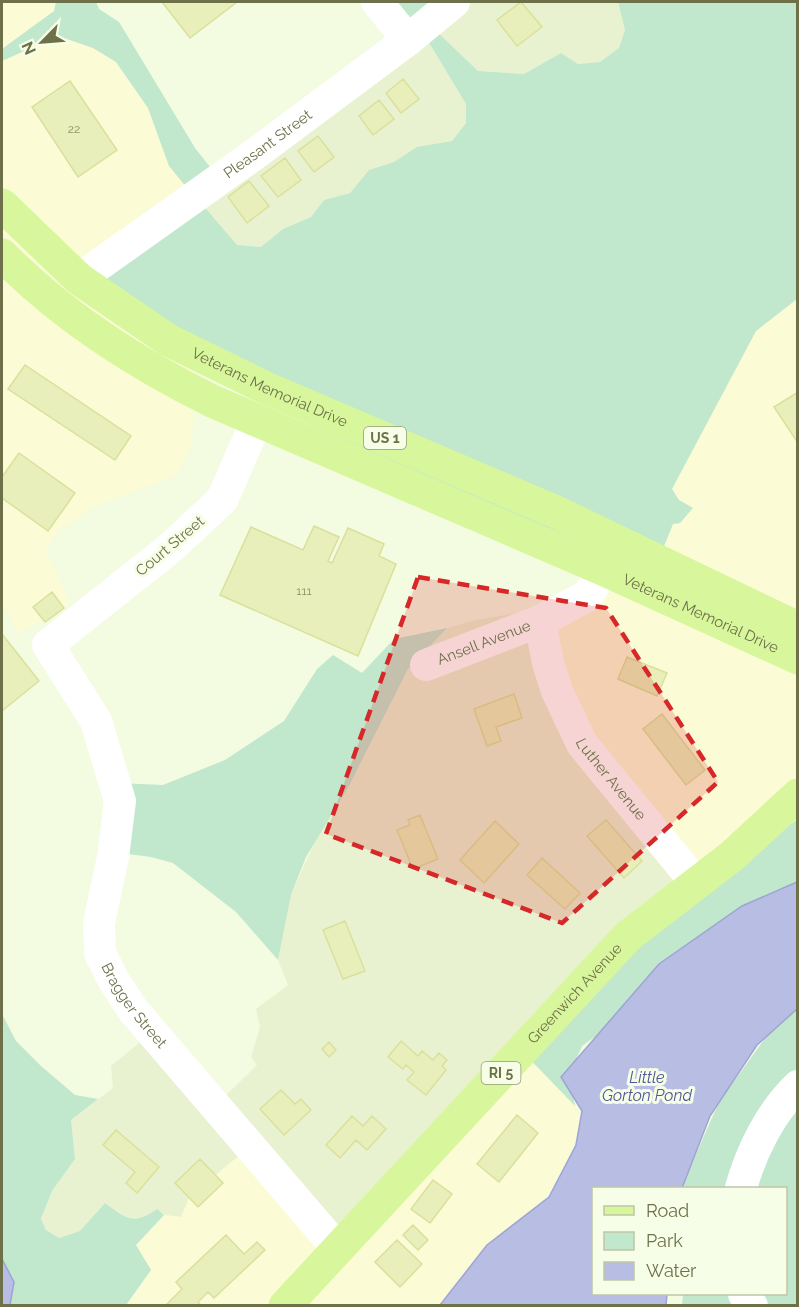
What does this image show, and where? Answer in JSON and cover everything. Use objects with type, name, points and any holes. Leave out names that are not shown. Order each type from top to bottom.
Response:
[{"type":"main road","name":"Veterans Memorial Drive","points":[[2,205],[78,279],[168,340],[258,384],[556,512],[798,628]]},
{"type":"main road","name":"Veterans Memorial Drive","points":[[2,255],[54,302],[153,371],[257,420],[605,570],[798,658]]},
{"type":"main road","name":"Greenwich Avenue","points":[[285,1305],[628,936],[732,856],[798,795]]},
{"type":"main road","name":"Greenwich Avenue","points":[[732,856],[798,828]]},
{"type":"street","points":[[377,2],[408,40]]},
{"type":"street","name":"Pleasant Street","points":[[78,279],[259,151],[328,97],[408,40],[454,2]]},
{"type":"street","name":"Court Street","points":[[48,645],[169,549],[222,500],[257,420]]},
{"type":"street","name":"Ansell Avenue","points":[[426,664],[540,621],[587,596],[605,570]]},
{"type":"street","name":"Luther Avenue","points":[[540,621],[548,663],[582,744],[696,883]]},
{"type":"street","name":"Bragger Street","points":[[48,645],[96,720],[120,801],[113,857],[99,923],[99,953],[133,1010],[337,1248]]},
{"type":"street","points":[[741,1187],[748,1162],[788,1096],[798,1086]]},
{"type":"highlighted area","points":[[418,577],[606,608],[718,782],[562,923],[326,834]]},
{"type":"shaded area","points":[[2,2],[56,2],[54,11],[2,49]]},
{"type":"shaded area","points":[[450,2],[618,2],[625,30],[620,48],[600,62],[578,64],[561,53],[524,74],[478,71],[430,25]]},
{"type":"shaded area","points":[[422,31],[466,104],[466,123],[452,141],[417,148],[394,162],[369,170],[350,193],[324,200],[311,217],[283,229],[261,247],[237,245],[196,197]]},
{"type":"shaded area","points":[[57,36],[93,48],[116,62],[148,108],[169,166],[192,194],[195,368],[192,445],[175,476],[95,506],[59,531],[45,548],[70,603],[19,633],[2,605],[2,61]]},
{"type":"shaded area","points":[[797,288],[797,820],[721,867],[691,881],[578,743],[547,632],[667,481],[735,340]]},
{"type":"shaded area","points":[[532,610],[691,881],[343,1240],[190,1196],[181,1217],[164,1215],[157,1209],[141,1220],[129,1219],[105,1203],[80,1231],[59,1238],[46,1230],[41,1220],[52,1191],[75,1159],[71,1120],[113,1088],[111,1066],[149,1035],[217,1104],[257,1065],[251,1057],[260,1027],[256,1009],[288,985],[278,960],[291,895],[321,828],[349,786],[408,669],[431,650],[425,651],[447,628],[476,620]]},
{"type":"shaded area","points":[[522,1051],[575,1106],[581,1121],[571,1154],[547,1195],[452,1291],[446,1305],[126,1306],[142,1285],[136,1245],[164,1215],[181,1217],[190,1196],[247,1149],[332,1245]]},
{"type":"green space","points":[[56,2],[96,2],[99,9],[119,22],[195,148],[218,177],[196,197],[237,245],[261,247],[283,229],[311,217],[324,200],[350,193],[369,170],[394,162],[417,147],[452,141],[466,123],[466,104],[422,31],[376,2],[450,2],[430,25],[478,71],[524,74],[561,53],[578,64],[600,62],[619,48],[625,30],[618,2],[797,2],[797,299],[756,331],[672,489],[679,500],[693,508],[680,523],[673,524],[654,571],[640,571],[321,430],[248,393],[75,291],[192,194],[169,166],[148,108],[116,62],[93,48],[58,36],[2,61],[2,49],[54,11]]},
{"type":"green space","points":[[447,628],[426,650],[433,648],[408,669],[349,786],[306,857],[291,895],[278,960],[236,912],[173,863],[151,857],[113,852],[115,783],[163,785],[225,760],[284,721],[317,669],[333,655],[362,673],[394,639]]},
{"type":"green space","points":[[797,820],[797,891],[582,1046],[569,1076],[575,1106],[522,1051],[721,867]]},
{"type":"green space","points":[[797,1009],[797,1305],[682,1305],[683,1295],[787,1295],[787,1187],[681,1187],[719,1102],[779,1019]]},
{"type":"green space","points":[[2,1014],[16,1041],[41,1066],[75,1095],[98,1099],[71,1120],[75,1159],[52,1191],[41,1219],[46,1230],[59,1238],[80,1231],[105,1203],[130,1218],[142,1217],[157,1209],[164,1215],[136,1245],[151,1270],[126,1305],[10,1305],[14,1282],[2,1259]]},
{"type":"water","name":"Little Gorton Pond","points":[[797,882],[797,1009],[757,1045],[710,1116],[682,1187],[592,1187],[592,1295],[667,1295],[666,1305],[440,1305],[487,1245],[549,1197],[576,1145],[582,1111],[561,1077],[659,964],[742,906]]},
{"type":"water","points":[[2,1259],[14,1282],[10,1305],[2,1305]]},
{"type":"building","points":[[162,2],[237,2],[190,38]]},
{"type":"building","points":[[521,2],[542,27],[517,46],[497,20]]},
{"type":"building","points":[[403,79],[419,99],[401,113],[386,93]]},
{"type":"building","points":[[70,81],[117,150],[78,177],[32,107]]},
{"type":"building","points":[[379,100],[394,119],[373,135],[359,116]]},
{"type":"building","points":[[318,136],[334,157],[314,172],[298,151]]},
{"type":"building","points":[[285,158],[301,180],[278,197],[261,176]]},
{"type":"building","points":[[249,181],[269,206],[247,223],[228,197]]},
{"type":"building","points":[[25,365],[131,436],[115,460],[8,389]]},
{"type":"building","points":[[798,392],[798,443],[774,407]]},
{"type":"building","points":[[19,453],[75,493],[48,531],[2,498],[2,477]]},
{"type":"building","points":[[314,526],[339,537],[328,561],[332,563],[348,528],[384,544],[379,556],[396,564],[358,656],[220,595],[251,527],[303,550]]},
{"type":"building","points":[[52,592],[64,608],[45,622],[33,607]]},
{"type":"building","points":[[2,634],[39,681],[2,711]]},
{"type":"building","points":[[627,657],[667,673],[657,696],[618,679]]},
{"type":"building","points":[[514,694],[522,718],[496,727],[501,741],[487,746],[474,709]]},
{"type":"building","points":[[662,714],[705,770],[686,785],[643,729]]},
{"type":"building","points":[[420,815],[438,859],[413,869],[397,830],[410,825],[408,820]]},
{"type":"building","points":[[606,820],[642,861],[624,878],[587,836]]},
{"type":"building","points":[[495,821],[519,844],[484,883],[460,860]]},
{"type":"building","points":[[542,858],[580,893],[565,909],[527,875]]},
{"type":"building","points":[[345,921],[365,971],[343,979],[323,930]]},
{"type":"building","points":[[401,1041],[418,1056],[422,1051],[433,1060],[439,1053],[447,1060],[442,1066],[446,1070],[426,1095],[407,1080],[414,1072],[406,1065],[403,1069],[388,1057]]},
{"type":"building","points":[[329,1042],[336,1050],[329,1057],[322,1049]]},
{"type":"building","points":[[281,1090],[295,1104],[301,1099],[311,1110],[284,1135],[260,1109]]},
{"type":"building","points":[[517,1115],[538,1133],[499,1182],[477,1164]]},
{"type":"building","points":[[352,1116],[363,1126],[372,1116],[386,1129],[367,1150],[356,1140],[340,1158],[326,1145]]},
{"type":"building","points":[[116,1130],[159,1167],[137,1193],[126,1183],[135,1172],[103,1145]]},
{"type":"building","points":[[200,1159],[223,1183],[198,1207],[175,1183]]},
{"type":"building","points":[[433,1180],[452,1194],[430,1223],[411,1209]]},
{"type":"building","points":[[413,1225],[428,1240],[418,1250],[403,1235]]},
{"type":"building","points":[[226,1235],[244,1254],[257,1242],[265,1250],[214,1298],[208,1292],[198,1302],[201,1306],[165,1306],[182,1289],[176,1282]]},
{"type":"building","points":[[397,1240],[422,1264],[400,1287],[375,1262]]}]
